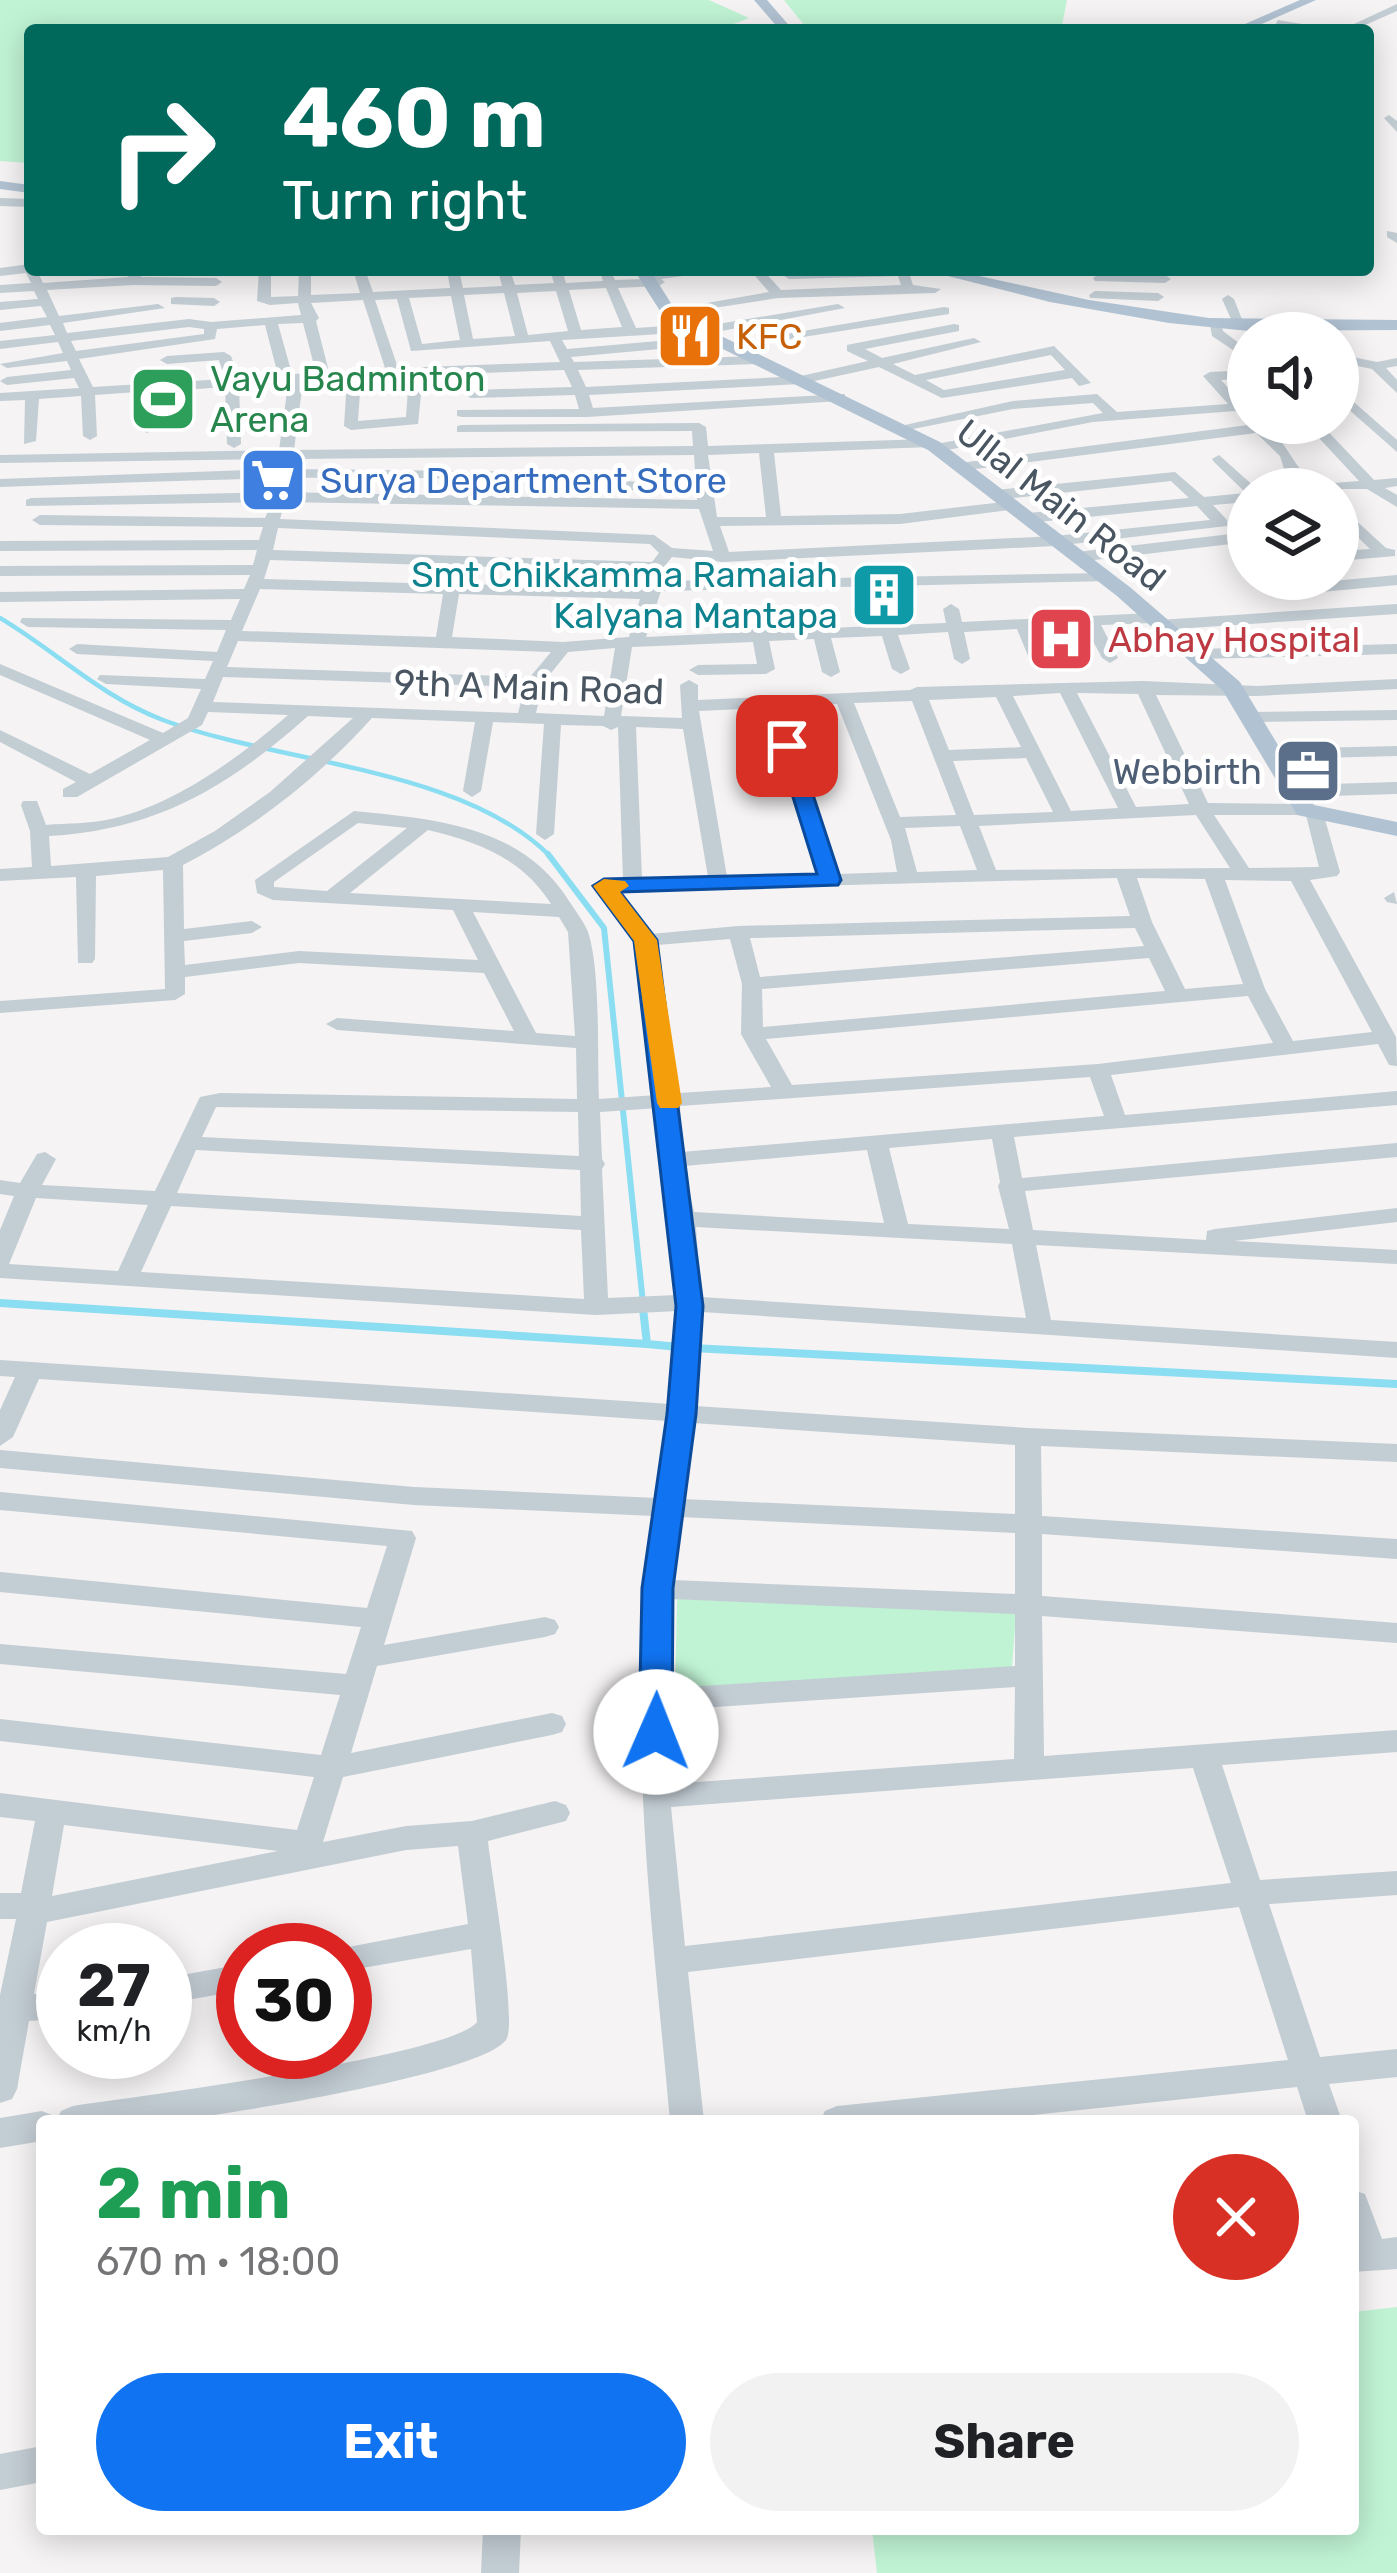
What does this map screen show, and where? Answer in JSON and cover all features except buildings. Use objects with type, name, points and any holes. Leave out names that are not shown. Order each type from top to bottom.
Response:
[{"type":"main road","points":[[760,0],[782,24]]},
{"type":"main road","points":[[1252,24],[1310,0]]},
{"type":"main road","points":[[1279,23],[1334,0]]},
{"type":"main road","name":"Ullal Main Road","points":[[650,276],[672,311],[706,334],[903,427],[1105,578],[1232,687],[1255,717],[1305,806]]},
{"type":"main road","points":[[986,276],[1227,317]]},
{"type":"main road","points":[[934,279],[1073,304],[1214,322],[1397,322]]},
{"type":"main road","points":[[1359,321],[1397,322]]},
{"type":"main road","points":[[1305,806],[1397,829]]},
{"type":"street","points":[[1359,24],[1397,7]]},
{"type":"street","points":[[1279,23],[1285,24]]},
{"type":"street","points":[[0,224],[24,199]]},
{"type":"street","points":[[34,276],[79,373],[90,436]]},
{"type":"street","points":[[0,290],[136,276],[217,276],[210,336],[79,373],[8,381]]},
{"type":"street","points":[[265,276],[262,298],[304,301],[368,298],[454,281],[506,289],[611,286],[650,276]]},
{"type":"street","points":[[305,276],[304,301],[324,378]]},
{"type":"street","points":[[361,276],[393,372]]},
{"type":"street","points":[[505,276],[523,339]]},
{"type":"street","points":[[558,276],[575,333]]},
{"type":"street","points":[[405,288],[416,348],[630,330],[607,276]]},
{"type":"street","points":[[702,276],[721,304]]},
{"type":"street","points":[[761,276],[778,295]]},
{"type":"street","points":[[903,276],[908,289]]},
{"type":"street","points":[[1099,276],[1094,298],[1158,297]]},
{"type":"street","points":[[1125,276],[1165,279]]},
{"type":"street","points":[[672,311],[778,295],[908,289],[934,279]]},
{"type":"street","points":[[454,281],[467,344]]},
{"type":"street","points":[[0,307],[80,298]]},
{"type":"street","points":[[1228,299],[1234,312]]},
{"type":"street","points":[[176,301],[213,314],[270,322],[312,318]]},
{"type":"street","points":[[0,328],[158,308]]},
{"type":"street","points":[[7,364],[79,373],[291,381],[563,359],[838,308]]},
{"type":"street","points":[[631,332],[706,334],[944,311]]},
{"type":"street","points":[[0,346],[182,323],[213,314]]},
{"type":"street","points":[[880,319],[901,335]]},
{"type":"street","points":[[70,793],[193,719],[218,670],[259,570],[284,473],[291,381],[270,322]]},
{"type":"street","points":[[1214,322],[1216,333],[1227,341]]},
{"type":"street","points":[[954,328],[852,348],[942,394],[1076,373]]},
{"type":"street","points":[[554,336],[587,413]]},
{"type":"street","points":[[471,394],[801,380],[974,342]]},
{"type":"street","points":[[446,346],[453,370]]},
{"type":"street","points":[[913,379],[1054,350],[1113,416]]},
{"type":"street","points":[[563,359],[668,367],[758,360]]},
{"type":"street","points":[[1359,362],[1378,365],[1397,389]]},
{"type":"street","points":[[1359,367],[1397,362]]},
{"type":"street","points":[[354,375],[351,426],[413,421],[416,372]]},
{"type":"street","points":[[0,397],[32,396],[79,373],[144,388],[231,377]]},
{"type":"street","points":[[1227,375],[1210,376],[1227,394]]},
{"type":"street","points":[[231,377],[234,444]]},
{"type":"street","points":[[176,387],[176,424]]},
{"type":"street","points":[[144,388],[147,429]]},
{"type":"street","points":[[29,441],[32,396]]},
{"type":"street","points":[[723,557],[708,513],[699,427],[462,421],[840,397]]},
{"type":"street","points":[[903,427],[1013,405],[1097,398]]},
{"type":"street","points":[[0,459],[284,451],[700,453],[933,446],[1113,416],[1227,418]]},
{"type":"street","points":[[1359,417],[1397,448]]},
{"type":"street","points":[[960,466],[1227,423]]},
{"type":"street","points":[[1276,444],[1287,455],[1291,468]]},
{"type":"street","points":[[1332,444],[1371,485],[1397,502]]},
{"type":"street","points":[[766,451],[774,520]]},
{"type":"street","points":[[1219,459],[1227,468]]},
{"type":"street","points":[[0,483],[284,473],[547,476],[641,486]]},
{"type":"street","points":[[31,503],[278,497],[708,513],[774,520],[900,519],[1012,506],[1175,476],[1227,525]]},
{"type":"street","points":[[1359,486],[1397,482]]},
{"type":"street","points":[[1012,506],[1227,496]]},
{"type":"street","points":[[40,520],[271,523],[654,539],[668,552],[723,557],[1227,532]]},
{"type":"street","points":[[1359,527],[1389,553]]},
{"type":"street","points":[[443,642],[448,591],[473,532]]},
{"type":"street","points":[[1077,557],[1201,542],[1227,534]]},
{"type":"street","points":[[1201,542],[1222,562]]},
{"type":"street","points":[[0,546],[448,591],[1105,578]]},
{"type":"street","points":[[1144,548],[1167,571]]},
{"type":"street","points":[[633,885],[619,725],[630,644],[653,590],[656,567],[668,552]]},
{"type":"street","points":[[1359,555],[1389,553]]},
{"type":"street","points":[[0,597],[259,570],[464,558],[656,567]]},
{"type":"street","points":[[0,571],[259,570]]},
{"type":"street","points":[[1359,581],[1397,580]]},
{"type":"street","points":[[1321,600],[1336,616]]},
{"type":"street","points":[[719,885],[691,715],[694,678],[766,669],[754,609]]},
{"type":"street","points":[[28,622],[563,647],[760,636],[819,625],[885,621],[1156,622],[1336,616],[1397,609]]},
{"type":"street","points":[[953,618],[962,659]]},
{"type":"street","points":[[885,621],[901,669]]},
{"type":"street","points":[[1091,621],[1109,658]]},
{"type":"street","points":[[1023,624],[1040,662]]},
{"type":"street","points":[[819,625],[832,672]]},
{"type":"street","points":[[526,718],[535,682],[563,647]]},
{"type":"street","points":[[77,649],[218,670],[535,682]]},
{"type":"street","points":[[1197,654],[1397,649]]},
{"type":"street","points":[[0,668],[162,740]]},
{"type":"street","points":[[106,679],[218,670]]},
{"type":"street","name":"9th A Main Road","points":[[193,719],[302,712],[619,725],[772,701],[916,692],[1397,684]]},
{"type":"street","points":[[1143,686],[1201,808],[1244,874]]},
{"type":"street","points":[[1066,688],[1130,813]]},
{"type":"street","points":[[1001,690],[1065,817]]},
{"type":"street","points":[[916,692],[988,876]]},
{"type":"street","points":[[843,698],[893,823],[908,877]]},
{"type":"street","points":[[772,701],[830,880]]},
{"type":"street","points":[[39,831],[119,824],[246,756],[302,712]]},
{"type":"street","points":[[0,875],[173,863],[321,761],[365,715]]},
{"type":"street","points":[[1255,717],[1397,715]]},
{"type":"street","points":[[472,791],[485,717]]},
{"type":"street","points":[[545,834],[553,719]]},
{"type":"street","points":[[0,735],[89,781]]},
{"type":"street","points":[[1275,754],[1397,751]]},
{"type":"street","points":[[941,756],[1033,752]]},
{"type":"street","points":[[893,823],[1305,806],[1397,788]]},
{"type":"street","points":[[30,805],[39,831],[42,870]]},
{"type":"street","points":[[686,2115],[655,1797],[657,1588],[682,1414],[681,1376],[690,1306],[646,940],[604,886],[1125,872],[1330,872],[1305,806]]},
{"type":"street","points":[[564,911],[274,894],[263,889],[265,880],[354,817],[424,824],[487,839],[519,858],[564,911],[578,932],[598,1105],[593,1164],[596,1307]]},
{"type":"street","points":[[332,898],[424,824]]},
{"type":"street","points":[[0,1007],[175,994],[173,863]]},
{"type":"street","points":[[86,868],[86,959]]},
{"type":"street","points":[[1125,872],[1142,922],[1177,994]]},
{"type":"street","points":[[1213,874],[1255,989],[1285,1046]]},
{"type":"street","points":[[1298,875],[1397,1060]]},
{"type":"street","points":[[460,905],[528,1038]]},
{"type":"street","points":[[646,940],[738,932],[1142,922]]},
{"type":"street","points":[[177,936],[253,927]]},
{"type":"street","points":[[738,932],[752,985],[752,1034],[783,1089]]},
{"type":"street","points":[[752,985],[1158,951]]},
{"type":"street","points":[[178,972],[299,957],[491,967]]},
{"type":"street","points":[[752,1034],[1255,989]]},
{"type":"street","points":[[337,1024],[588,1043]]},
{"type":"street","points":[[128,1274],[208,1102],[664,1102],[783,1089],[1098,1070],[1385,1037]]},
{"type":"street","points":[[1098,1070],[1117,1122]]},
{"type":"street","points":[[670,1160],[1397,1098]]},
{"type":"street","points":[[1002,1133],[1040,1327]]},
{"type":"street","points":[[188,1143],[593,1164]]},
{"type":"street","points":[[877,1143],[898,1232]]},
{"type":"street","points":[[1009,1186],[1397,1150]]},
{"type":"street","points":[[0,1260],[45,1159]]},
{"type":"street","points":[[0,1187],[162,1201],[595,1224]]},
{"type":"street","points":[[1147,1244],[1397,1215]]},
{"type":"street","points":[[683,1219],[1397,1257]]},
{"type":"street","points":[[0,1271],[128,1274],[596,1307],[663,1302],[1397,1350]]},
{"type":"street","points":[[0,1368],[1028,1438],[1397,1453]]},
{"type":"street","points":[[0,1437],[31,1370]]},
{"type":"street","points":[[1028,1438],[1029,1769]]},
{"type":"street","points":[[0,1459],[413,1496],[1028,1524],[1397,1550]]},
{"type":"street","points":[[0,1501],[404,1538],[308,1843],[0,1805]]},
{"type":"street","points":[[0,1582],[378,1619]]},
{"type":"street","points":[[657,1588],[1029,1605],[1397,1633]]},
{"type":"street","points":[[0,1654],[362,1672],[545,1627]]},
{"type":"street","points":[[656,1700],[1029,1676]]},
{"type":"street","points":[[0,1730],[331,1768],[552,1724]]},
{"type":"street","points":[[655,1797],[1397,1742]]},
{"type":"street","points":[[1203,1753],[1323,2115]]},
{"type":"street","points":[[0,2089],[8,2008],[34,1909],[52,1811]]},
{"type":"street","points":[[0,1906],[34,1909],[406,1838],[472,1833],[555,1814]]},
{"type":"street","points":[[109,2115],[406,2066],[481,2045],[493,2034],[496,2012],[481,1934],[472,1833]]},
{"type":"street","points":[[670,1961],[1250,1893],[1397,1883]]},
{"type":"street","points":[[372,1953],[481,1934]]},
{"type":"street","points":[[892,2115],[1397,2063]]},
{"type":"street","points":[[0,2133],[36,2127]]},
{"type":"street","points":[[1359,2220],[1373,2255]]},
{"type":"street","points":[[0,2472],[36,2465]]},
{"type":"street","points":[[500,2573],[502,2535]]},
{"type":"green space","points":[[0,0],[709,0],[749,18],[734,24],[24,24],[24,163],[0,161]]},
{"type":"green space","points":[[784,0],[1067,0],[1062,24],[803,24]]},
{"type":"green space","points":[[677,1599],[1016,1613],[1012,1668],[675,1691]]},
{"type":"green space","points":[[1397,2307],[1397,2573],[877,2573],[873,2535],[1359,2535],[1359,2311]]},
{"type":"waterway","points":[[0,618],[99,686],[163,720],[420,786],[514,827],[549,855]]},
{"type":"waterway","points":[[549,855],[604,928],[643,1303]]},
{"type":"waterway","points":[[642,1300],[647,1344]]},
{"type":"waterway","points":[[0,1303],[647,1344]]},
{"type":"waterway","points":[[647,1344],[679,1347]]},
{"type":"waterway","points":[[693,1348],[1397,1384]]},
{"type":"slow traffic","points":[[618,886],[604,886],[646,940],[669,1103]]},
{"type":"place","name":"KFC","points":[[690,336]]},
{"type":"place","name":"Vayu Badminton Arena","points":[[163,399]]},
{"type":"place","name":"Surya Department Store","points":[[273,480]]},
{"type":"place","name":"Smt Chikkamma Ramaiah Kalyana Mantapa","points":[[884,595]]},
{"type":"place","name":"Abhay Hospital","points":[[1061,639]]},
{"type":"place","name":"Webbirth","points":[[1308,771]]},
{"type":"route","points":[[656,1732],[657,1588],[682,1414],[681,1376],[690,1306],[646,940],[604,886],[830,880],[787,746]]}]
